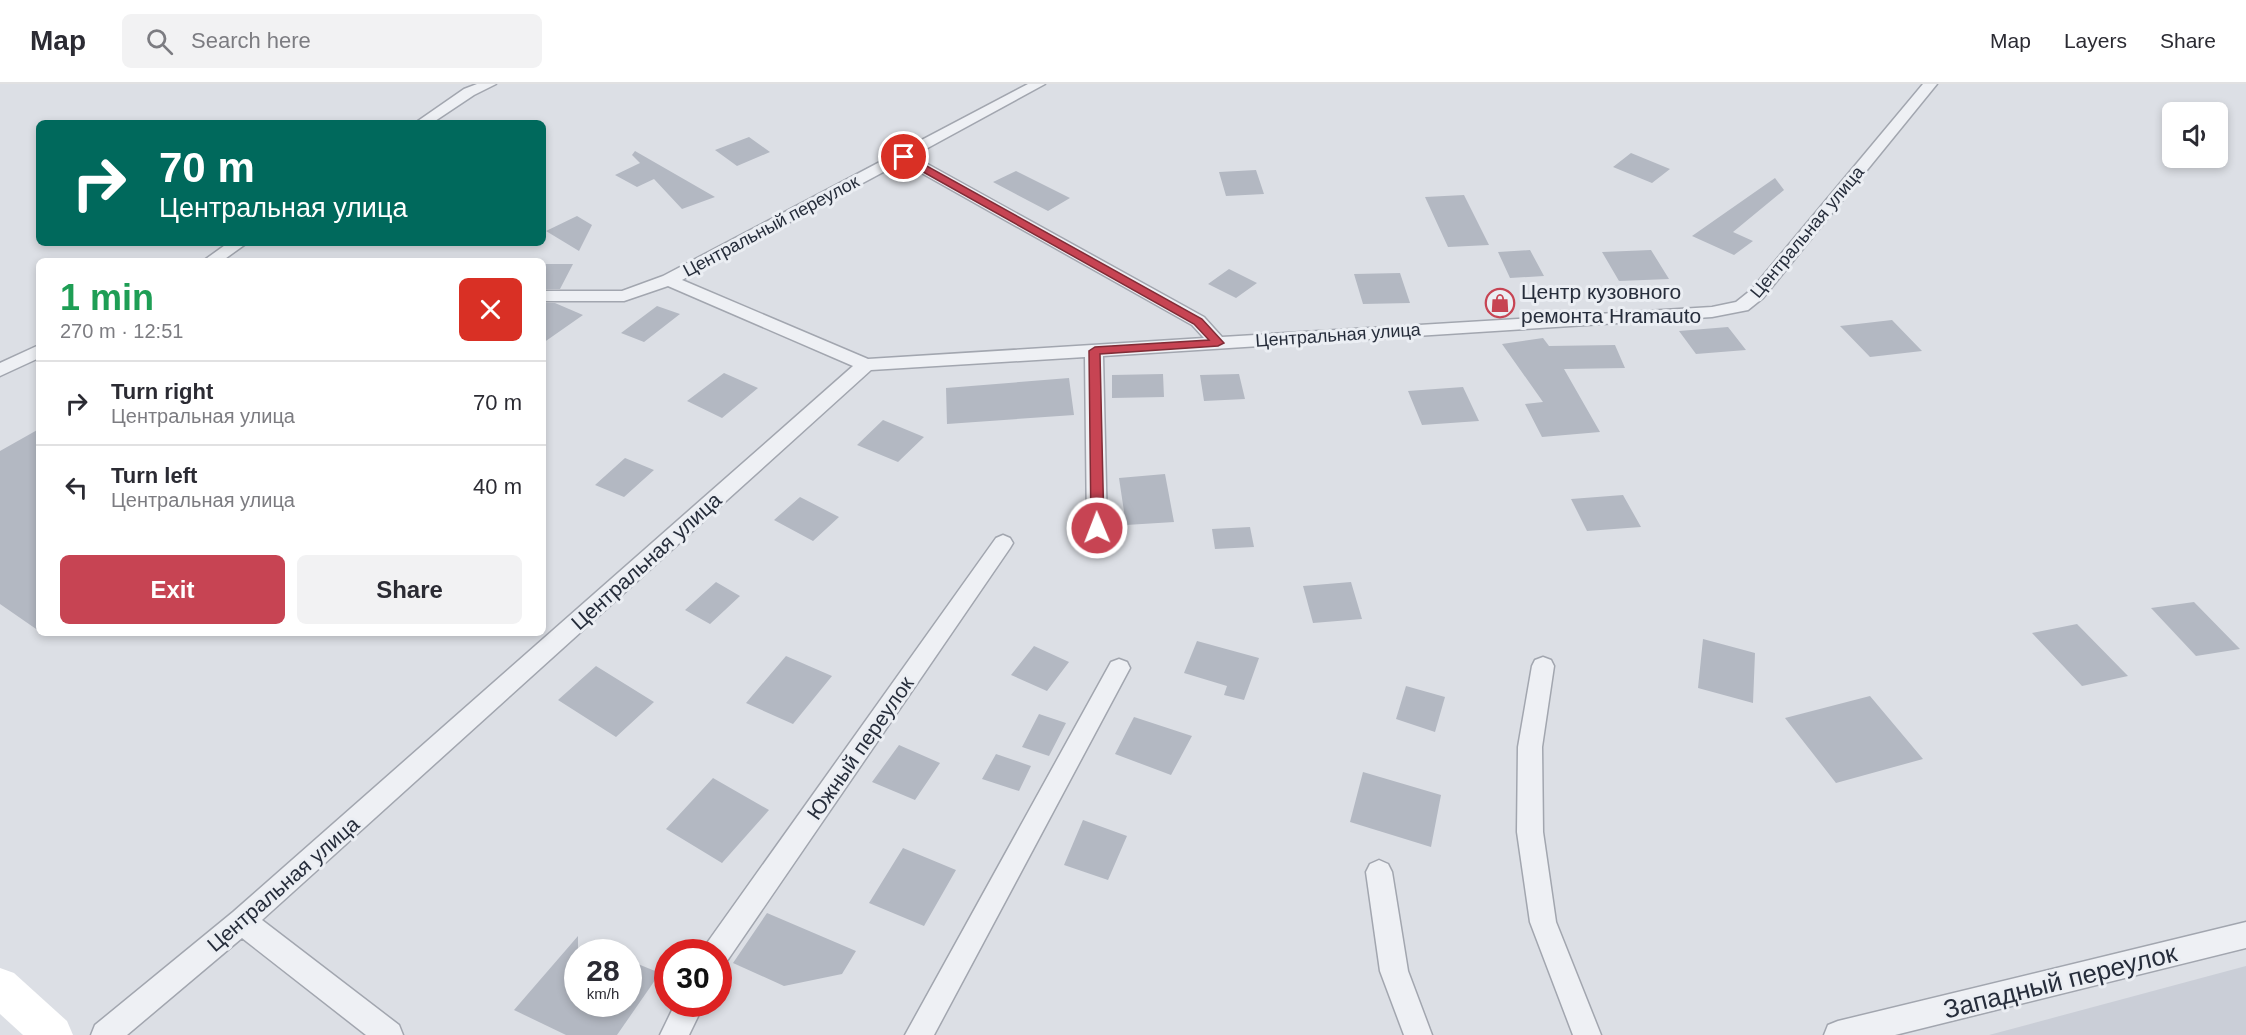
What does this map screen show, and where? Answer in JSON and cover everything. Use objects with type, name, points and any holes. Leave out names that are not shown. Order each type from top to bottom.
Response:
[{"type":"street","points":[[427,120],[470,92],[489,84]]},
{"type":"street","name":"Центральный переулок","points":[[669,280],[1038,84]]},
{"type":"street","name":"Центральная улица","points":[[105,1035],[242,921],[866,365],[1712,312],[1742,306],[1757,294],[1930,84]]},
{"type":"street","points":[[904,157],[1198,321],[1218,343]]},
{"type":"street","points":[[216,258],[234,246]]},
{"type":"street","points":[[546,296],[624,296],[669,280]]},
{"type":"street","name":"Центральный переулок","points":[[669,280],[866,365]]},
{"type":"street","points":[[1095,351],[1097,528]]},
{"type":"street","points":[[0,370],[36,352]]},
{"type":"street","name":"Южный переулок","points":[[726,939],[1003,543]]},
{"type":"street","points":[[1543,666],[1530,747],[1530,832],[1543,922],[1587,1035]]},
{"type":"street","points":[[919,1035],[1119,668]]},
{"type":"street","points":[[1379,872],[1394,971],[1418,1035]]},
{"type":"street","points":[[242,921],[389,1035]]},
{"type":"street","name":"Западный переулок","points":[[1838,1035],[2246,935]]},
{"type":"street","points":[[0,987],[53,1035]]},
{"type":"street","points":[[674,1035],[683,1017]]},
{"type":"shaded area","points":[[2246,966],[2246,1035],[1989,1035]]},
{"type":"building","points":[[749,137],[770,152],[737,166],[715,150]]},
{"type":"building","points":[[635,151],[715,197],[682,209],[654,179],[637,187],[615,175],[640,163],[632,155]]},
{"type":"building","points":[[1631,153],[1670,169],[1652,183],[1613,167]]},
{"type":"building","points":[[1256,170],[1264,194],[1226,196],[1219,172]]},
{"type":"building","points":[[1016,171],[1070,198],[1048,211],[993,182]]},
{"type":"building","points":[[1775,178],[1784,190],[1733,232],[1753,241],[1734,255],[1692,236]]},
{"type":"building","points":[[1464,195],[1489,245],[1448,247],[1425,197]]},
{"type":"building","points":[[577,216],[592,225],[579,251],[546,231]]},
{"type":"building","points":[[1530,250],[1544,276],[1510,278],[1498,252]]},
{"type":"building","points":[[1651,250],[1669,279],[1619,281],[1602,252]]},
{"type":"building","points":[[546,264],[573,264],[560,289],[546,289]]},
{"type":"building","points":[[1229,269],[1257,283],[1236,298],[1208,284]]},
{"type":"building","points":[[1400,273],[1410,303],[1363,304],[1354,274]]},
{"type":"building","points":[[546,303],[555,303],[583,315],[546,341]]},
{"type":"building","points":[[657,306],[680,314],[644,342],[621,333]]},
{"type":"building","points":[[1892,320],[1922,351],[1870,357],[1840,326]]},
{"type":"building","points":[[1728,327],[1746,350],[1696,354],[1679,331]]},
{"type":"building","points":[[1543,338],[1549,346],[1615,345],[1625,368],[1564,369],[1600,432],[1542,437],[1525,404],[1543,402],[1502,344]]},
{"type":"building","points":[[724,373],[758,388],[722,418],[687,401]]},
{"type":"building","points":[[1163,374],[1164,397],[1112,398],[1112,375]]},
{"type":"building","points":[[1239,374],[1245,399],[1204,401],[1200,375]]},
{"type":"building","points":[[1069,378],[1074,415],[947,424],[946,388]]},
{"type":"building","points":[[1463,387],[1479,421],[1422,425],[1408,391]]},
{"type":"building","points":[[883,420],[924,437],[898,462],[857,445]]},
{"type":"building","points":[[36,431],[36,629],[0,604],[0,451]]},
{"type":"building","points":[[625,458],[654,470],[624,497],[595,485]]},
{"type":"building","points":[[1165,474],[1174,522],[1126,525],[1119,478]]},
{"type":"building","points":[[1623,495],[1641,527],[1587,531],[1571,499]]},
{"type":"building","points":[[800,497],[839,517],[813,541],[774,520]]},
{"type":"building","points":[[1250,527],[1254,547],[1215,549],[1212,529]]},
{"type":"building","points":[[716,582],[740,596],[710,624],[685,610]]},
{"type":"building","points":[[1351,582],[1362,619],[1313,623],[1303,586]]},
{"type":"building","points":[[2194,602],[2240,649],[2196,656],[2151,608]]},
{"type":"building","points":[[2077,624],[2128,676],[2082,686],[2032,633]]},
{"type":"building","points":[[1703,639],[1755,653],[1753,703],[1698,688]]},
{"type":"building","points":[[1197,641],[1259,658],[1244,700],[1224,695],[1227,686],[1184,673]]},
{"type":"building","points":[[1034,646],[1069,662],[1047,691],[1011,675]]},
{"type":"building","points":[[786,656],[832,676],[793,724],[746,703]]},
{"type":"building","points":[[596,666],[654,702],[616,737],[558,700]]},
{"type":"building","points":[[1406,686],[1445,697],[1435,732],[1396,719]]},
{"type":"building","points":[[1870,696],[1923,759],[1836,783],[1785,718]]},
{"type":"building","points":[[1039,714],[1066,723],[1049,756],[1022,747]]},
{"type":"building","points":[[1134,717],[1192,736],[1171,775],[1115,754]]},
{"type":"building","points":[[899,745],[940,763],[915,800],[872,782]]},
{"type":"building","points":[[996,754],[1031,766],[1019,791],[982,779]]},
{"type":"building","points":[[1363,772],[1441,795],[1431,847],[1350,822]]},
{"type":"building","points":[[713,778],[769,810],[722,863],[666,829]]},
{"type":"building","points":[[1083,820],[1127,836],[1108,880],[1064,865]]},
{"type":"building","points":[[903,848],[956,870],[924,926],[869,903]]},
{"type":"building","points":[[767,913],[856,951],[842,974],[784,986],[733,963]]},
{"type":"building","points":[[564,952],[564,1017],[629,1017],[617,1035],[566,1035],[514,1010]]},
{"type":"building","points":[[642,966],[654,971],[654,982],[642,999]]},
{"type":"place","name":"Центр кузовного ремонта Hramauto","points":[[1500,303]]},
{"type":"route","points":[[904,157],[1198,321],[1218,343],[1095,351],[1097,528]]}]
